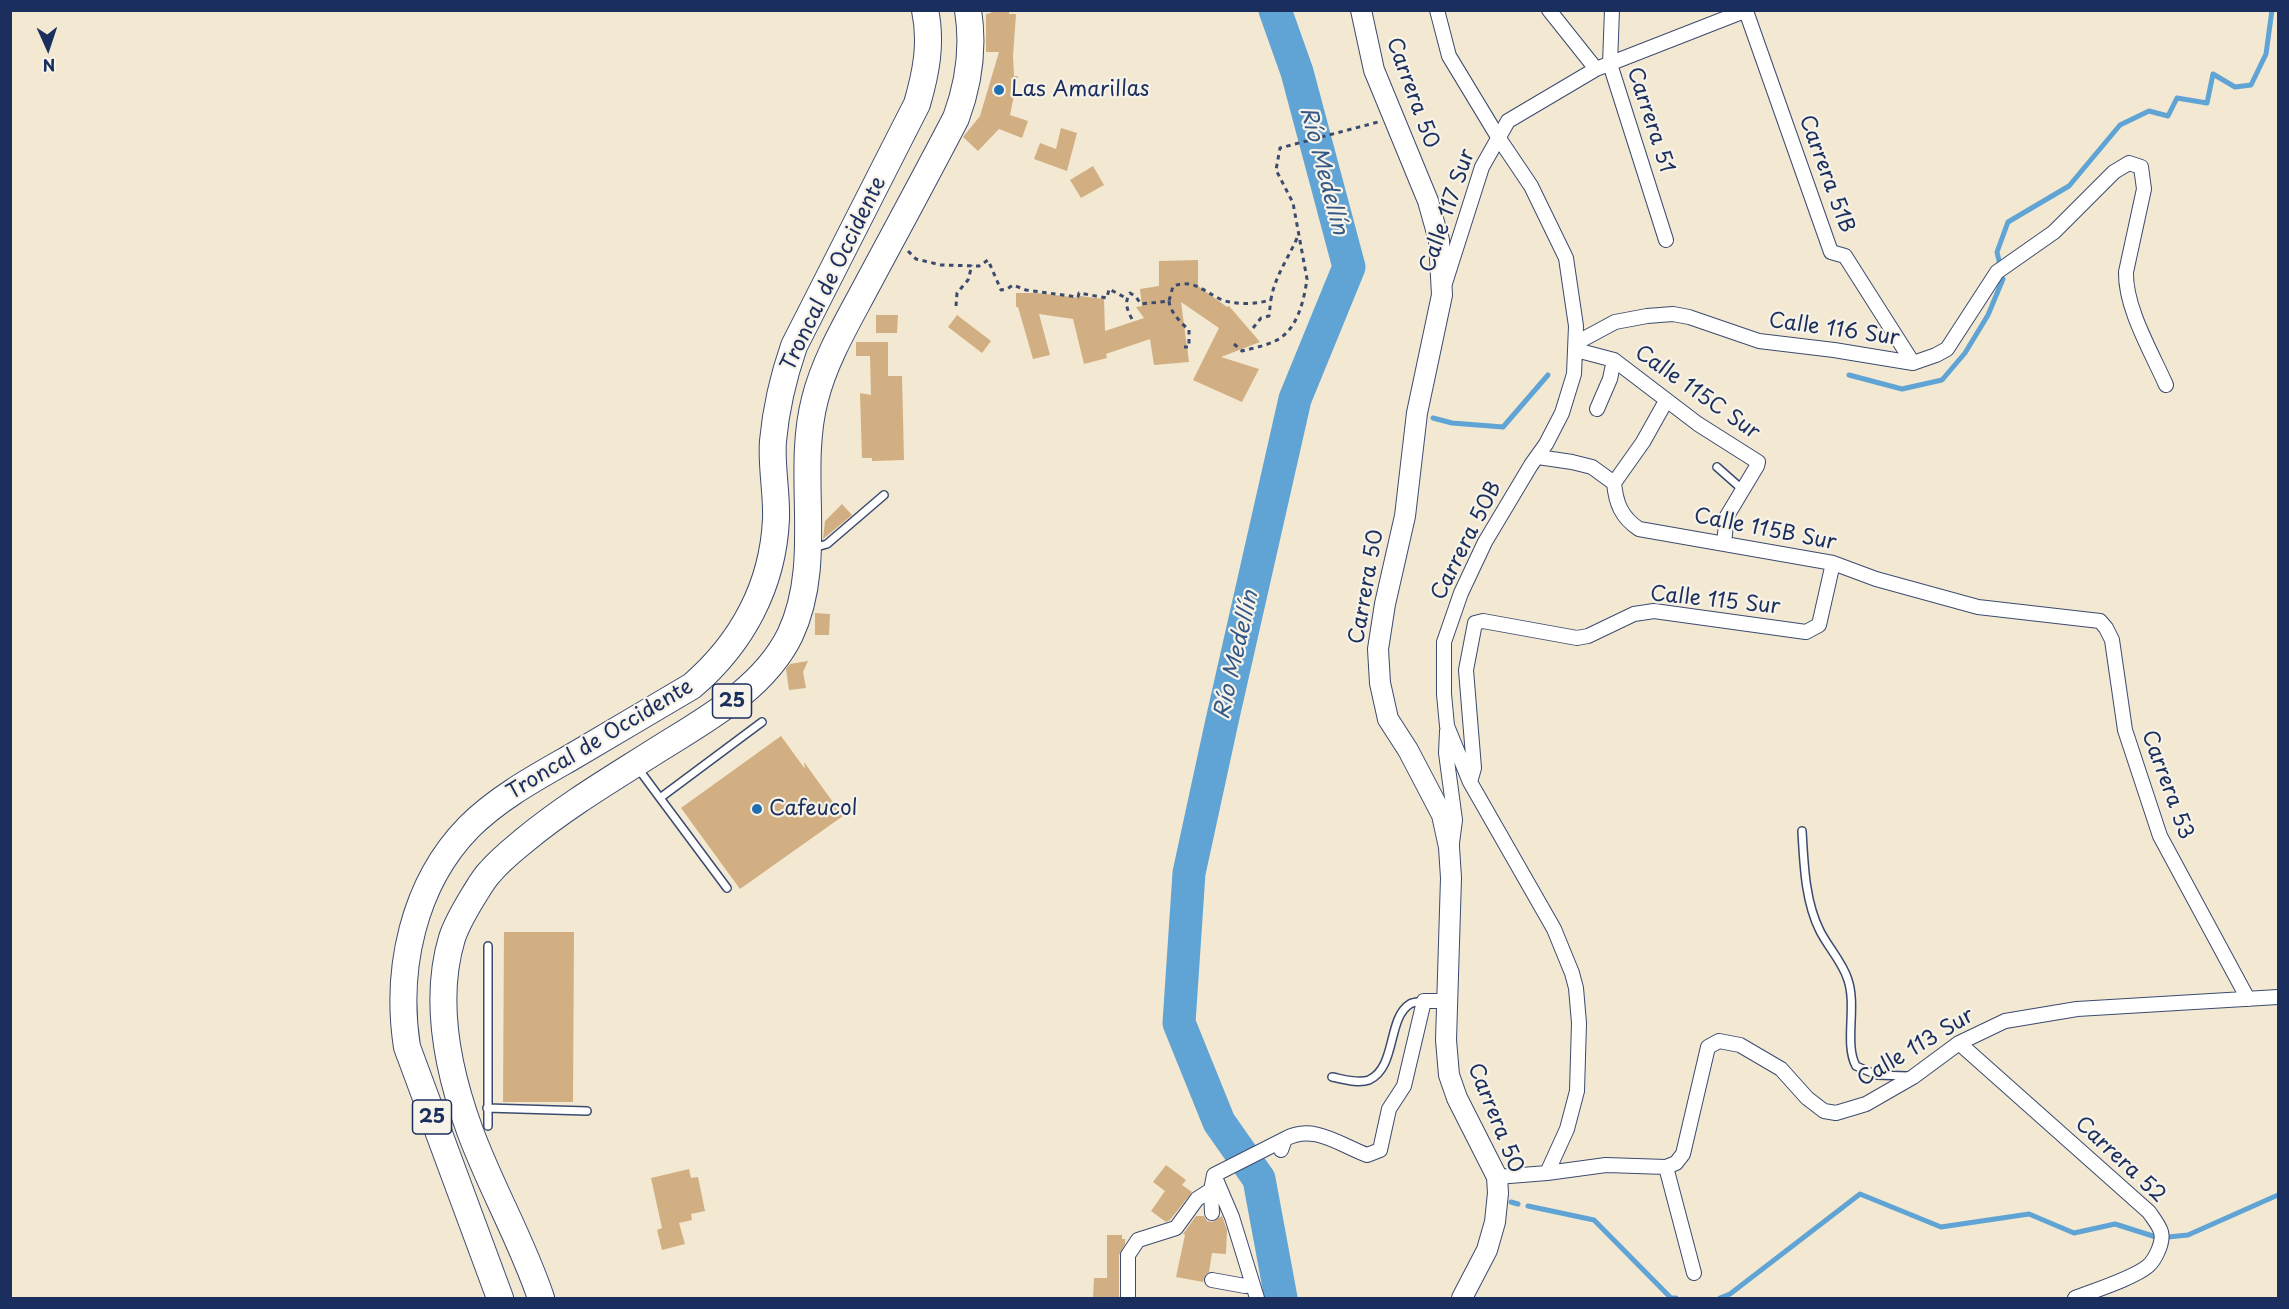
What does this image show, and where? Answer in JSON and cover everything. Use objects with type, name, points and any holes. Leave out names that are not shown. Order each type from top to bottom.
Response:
[{"type":"highway","name":"Troncal de Occidente","points":[[500,1299],[407,1047],[403,992],[412,928],[423,897],[438,868],[452,846],[470,826],[519,788],[692,686],[713,668],[744,627],[763,588],[773,545],[776,518],[773,444],[783,378],[794,346],[917,104],[925,77],[928,48],[925,10]]},
{"type":"highway","name":"Troncal de Occidente","points":[[541,1299],[470,1132],[448,1052],[444,1002],[452,937],[488,873],[506,855],[554,816],[721,710],[751,685],[777,657],[789,636],[801,601],[808,550],[809,452],[814,400],[831,357],[956,118],[965,94],[972,49],[968,10]]},
{"type":"main road","name":"Carrera 50","points":[[1361,10],[1374,70],[1428,201],[1439,240],[1442,295],[1417,413],[1405,516],[1385,604],[1378,649],[1380,683],[1389,719],[1442,815],[1450,858],[1451,910],[1446,1001],[1449,1075],[1457,1098],[1497,1177],[1495,1222],[1487,1250],[1462,1299]]},
{"type":"street","name":"Carrera 50B","points":[[1437,10],[1449,56],[1531,186],[1566,258],[1574,306],[1576,347],[1574,374],[1562,413],[1538,457],[1485,542],[1465,584],[1446,633],[1444,694],[1447,726],[1470,782],[1554,929],[1576,988],[1579,1023],[1577,1091],[1567,1129],[1547,1173]]},
{"type":"street","points":[[1549,10],[1596,69]]},
{"type":"street","name":"Carrera 51","points":[[1612,10],[1610,64],[1666,240]]},
{"type":"street","name":"Calle 117 Sur","points":[[1442,295],[1482,167],[1508,121],[1596,69],[1746,11]]},
{"type":"street","name":"Carrera 51B","points":[[1746,11],[1831,252],[1845,256],[1913,363]]},
{"type":"street","name":"Calle 116 Sur","points":[[1576,347],[1615,322],[1673,314],[1689,317],[1759,342],[1834,350],[1913,363],[1936,356],[1947,349],[1997,272],[2054,232],[2114,172],[2129,163],[2141,167],[2144,189],[2125,283],[2131,305],[2166,385]]},
{"type":"street","name":"Calle 115C Sur","points":[[1576,347],[1614,360],[1698,424],[1758,462],[1743,489]]},
{"type":"street","points":[[1597,409],[1610,378],[1614,360]]},
{"type":"street","points":[[1538,457],[1592,467],[1614,483],[1643,442],[1666,401]]},
{"type":"street","name":"Calle 115B Sur","points":[[1614,483],[1616,502],[1627,521],[1639,529],[1833,562],[1876,579],[1978,607],[2100,621],[2112,640]]},
{"type":"street","points":[[1724,543],[1727,516],[1743,489]]},
{"type":"street","name":"Calle 115 Sur","points":[[1470,782],[1474,768],[1466,670],[1475,623],[1483,621],[1577,638],[1588,636],[1634,614],[1654,611],[1806,632],[1819,625],[1833,562]]},
{"type":"street","name":"Carrera 53","points":[[2112,640],[2124,730],[2160,836],[2248,999]]},
{"type":"street","points":[[1447,726],[1446,753],[1455,820],[1450,858]]},
{"type":"street","name":"Calle 113 Sur","points":[[1666,1167],[1676,1163],[1683,1154],[1708,1047],[1719,1041],[1740,1044],[1781,1069],[1807,1098],[1824,1111],[1836,1113],[1866,1104],[1913,1077],[1959,1043],[2005,1021],[2076,1009],[2278,997]]},
{"type":"street","points":[[1214,1175],[1283,1144],[1294,1133],[1311,1131],[1367,1155],[1380,1150],[1389,1109],[1404,1086],[1424,1001],[1446,1001]]},
{"type":"street","name":"Carrera 52","points":[[1959,1043],[2149,1212],[2162,1237],[2148,1266],[2075,1299]]},
{"type":"street","points":[[1497,1177],[1606,1165],[1666,1167],[1694,1273]]},
{"type":"street","points":[[1212,1213],[1211,1190],[1214,1175]]},
{"type":"street","points":[[1214,1175],[1232,1217],[1257,1299]]},
{"type":"street","points":[[1128,1299],[1128,1255],[1138,1240],[1176,1228],[1197,1199],[1211,1190]]},
{"type":"street","points":[[1212,1280],[1245,1286],[1253,1284]]},
{"type":"lane","points":[[1717,467],[1743,489]]},
{"type":"lane","points":[[808,550],[827,544],[884,495]]},
{"type":"lane","points":[[660,798],[762,722]]},
{"type":"lane","points":[[635,764],[728,888]]},
{"type":"lane","points":[[1802,831],[1806,885],[1819,929],[1848,979],[1853,1013],[1850,1056],[1856,1066],[1877,1076],[1913,1077]]},
{"type":"lane","points":[[488,946],[488,1126]]},
{"type":"lane","points":[[1332,1077],[1361,1081],[1368,1080],[1379,1072],[1388,1056],[1394,1031],[1403,1011],[1411,1003],[1424,1001]]},
{"type":"lane","points":[[487,1108],[587,1111]]},
{"type":"path","points":[[1234,344],[1242,351],[1274,342],[1282,336],[1296,320],[1307,279],[1293,203],[1276,170],[1280,148],[1373,123]]},
{"type":"path","points":[[898,227],[903,229],[909,253],[916,259],[941,265],[979,266],[988,260],[1001,290],[1014,285],[1026,290],[1078,297],[1079,293],[1107,298],[1109,289],[1126,298]]},
{"type":"path","points":[[1253,328],[1261,318],[1269,316],[1274,281],[1283,269],[1298,235]]},
{"type":"path","points":[[956,306],[957,293],[968,280],[972,265]]},
{"type":"path","points":[[1184,347],[1189,347],[1189,330],[1182,325],[1169,307],[1168,301],[1173,286],[1184,282],[1212,293],[1222,300],[1249,304],[1265,303],[1271,299]]},
{"type":"path","points":[[1132,319],[1126,298],[1130,293],[1141,304],[1168,301]]},
{"type":"building","points":[[992,10],[1009,10],[1009,14],[1016,14],[1013,56],[1014,76],[1018,76],[1010,115],[1028,121],[1022,138],[999,129],[978,151],[963,137],[980,116],[999,52],[986,52],[986,14],[991,13]]},
{"type":"building","points":[[1061,128],[1077,133],[1067,171],[1034,159],[1040,143],[1056,149]]},
{"type":"building","points":[[1093,166],[1104,185],[1081,198],[1070,180]]},
{"type":"building","points":[[1198,260],[1198,286],[1227,307],[1229,306],[1260,342],[1221,357],[1259,369],[1242,402],[1193,380],[1219,328],[1181,302],[1189,362],[1154,365],[1150,339],[1106,354],[1107,358],[1084,364],[1073,319],[1039,314],[1050,355],[1033,359],[1018,307],[1016,307],[1016,293],[1104,299],[1105,331],[1144,318],[1136,307],[1142,306],[1140,289],[1159,286],[1159,261]]},
{"type":"building","points":[[876,315],[898,315],[897,333],[876,333]]},
{"type":"building","points":[[957,315],[991,341],[982,353],[948,327]]},
{"type":"building","points":[[856,342],[888,342],[888,376],[902,376],[904,460],[872,461],[872,458],[862,458],[860,393],[871,395],[870,356],[856,356]]},
{"type":"building","points":[[842,504],[852,515],[823,539],[825,521]]},
{"type":"building","points":[[815,613],[830,614],[829,635],[815,635]]},
{"type":"building","points":[[808,661],[803,672],[806,688],[789,690],[786,669],[790,664]]},
{"type":"building","points":[[781,736],[805,769],[804,762],[843,816],[740,889],[681,808]]},
{"type":"building","points":[[504,932],[574,932],[573,1102],[503,1102]]},
{"type":"building","points":[[1166,1165],[1186,1180],[1182,1185],[1192,1192],[1166,1222],[1151,1211],[1165,1191],[1153,1182]]},
{"type":"building","points":[[689,1169],[691,1178],[698,1177],[705,1211],[691,1214],[692,1220],[679,1223],[685,1244],[662,1250],[657,1230],[662,1228],[651,1178]]},
{"type":"building","points":[[1196,1216],[1204,1216],[1207,1221],[1212,1222],[1222,1216],[1227,1230],[1226,1254],[1212,1253],[1209,1272],[1205,1275],[1203,1282],[1176,1277],[1185,1235],[1183,1234]]},
{"type":"building","points":[[1107,1235],[1122,1235],[1122,1239],[1125,1239],[1119,1255],[1119,1298],[1093,1298],[1094,1278],[1107,1278]]},
{"type":"waterway","name":"Río Medellín","points":[[1275,10],[1297,72],[1349,267],[1295,399],[1222,721],[1189,873],[1179,1023],[1219,1122],[1259,1179],[1281,1298]]},
{"type":"waterway","points":[[2000,265],[1997,252],[2008,222],[2069,186],[2120,125],[2149,111],[2168,116],[2177,98],[2207,103],[2213,74],[2235,87],[2251,85],[2266,54],[2272,10]]},
{"type":"waterway","points":[[1849,375],[1902,389],[1942,380],[1965,353],[1988,315],[2003,279]]},
{"type":"waterway","points":[[1433,418],[1452,423],[1503,427],[1548,375]]},
{"type":"waterway","points":[[1720,1298],[1730,1294],[1860,1194],[1941,1227],[2029,1214],[2074,1233],[2115,1224],[2156,1237],[2188,1235],[2278,1195]]},
{"type":"waterway","points":[[1511,1202],[1518,1204]]},
{"type":"waterway","points":[[1528,1206],[1594,1220],[1671,1298],[1676,1298]]},
{"type":"place","name":"Las Amarillas","points":[[999,90]]},
{"type":"place","name":"Cafeucol","points":[[757,809]]}]
